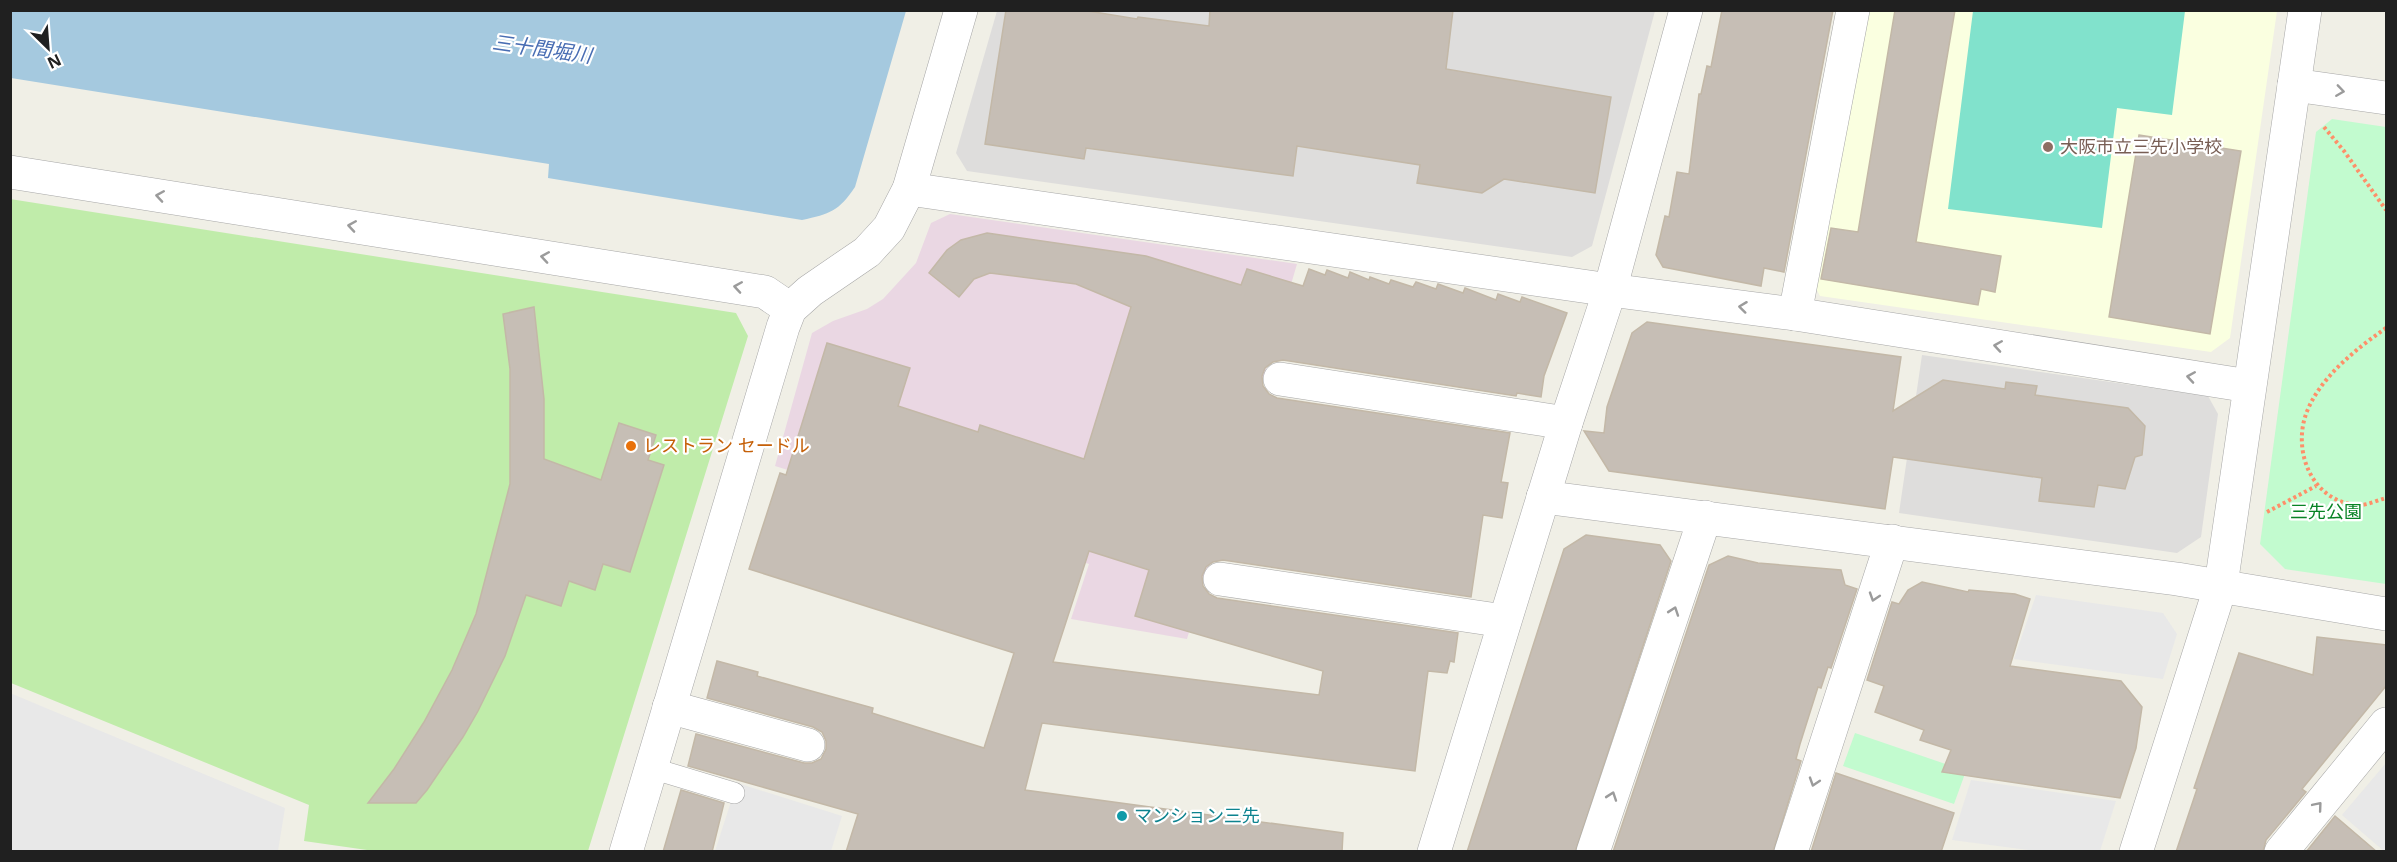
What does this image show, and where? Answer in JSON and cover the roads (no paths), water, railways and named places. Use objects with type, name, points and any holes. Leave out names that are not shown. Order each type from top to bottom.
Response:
[{"type":"street","points":[[626,852],[790,309],[810,291],[867,252],[889,228],[909,189],[961,10]]},
{"type":"street","points":[[1434,852],[1566,423],[1610,290],[1686,10]]},
{"type":"street","points":[[1795,314],[1853,10]]},
{"type":"street","points":[[2136,852],[2221,585],[2305,10]]},
{"type":"street","points":[[2294,85],[2386,98]]},
{"type":"street","points":[[10,172],[765,292],[790,309]]},
{"type":"street","points":[[909,189],[1610,290],[1795,314],[2249,386]]},
{"type":"street","points":[[1280,379],[1566,423]]},
{"type":"street","points":[[1543,497],[2221,585],[2386,614]]},
{"type":"street","points":[[1593,852],[1705,517]]},
{"type":"street","points":[[1791,852],[1892,542]]},
{"type":"street","points":[[1220,579],[1504,621]]},
{"type":"street","points":[[669,707],[808,745]]},
{"type":"street","points":[[2281,852],[2386,724]]},
{"type":"lane","points":[[651,768],[734,793]]},
{"type":"water","name":"三十間堀川","points":[[10,11],[906,11],[855,187],[833,210],[802,220],[548,178],[549,164],[11,78]]},
{"type":"place","name":"大阪市立三先小学校","points":[[2048,147]]},
{"type":"place","name":"レストラン セードル","points":[[631,446]]},
{"type":"place","name":"マンション三先","points":[[1122,816]]},
{"type":"park label","name":"三先公園","points":[[2326,512]]}]
